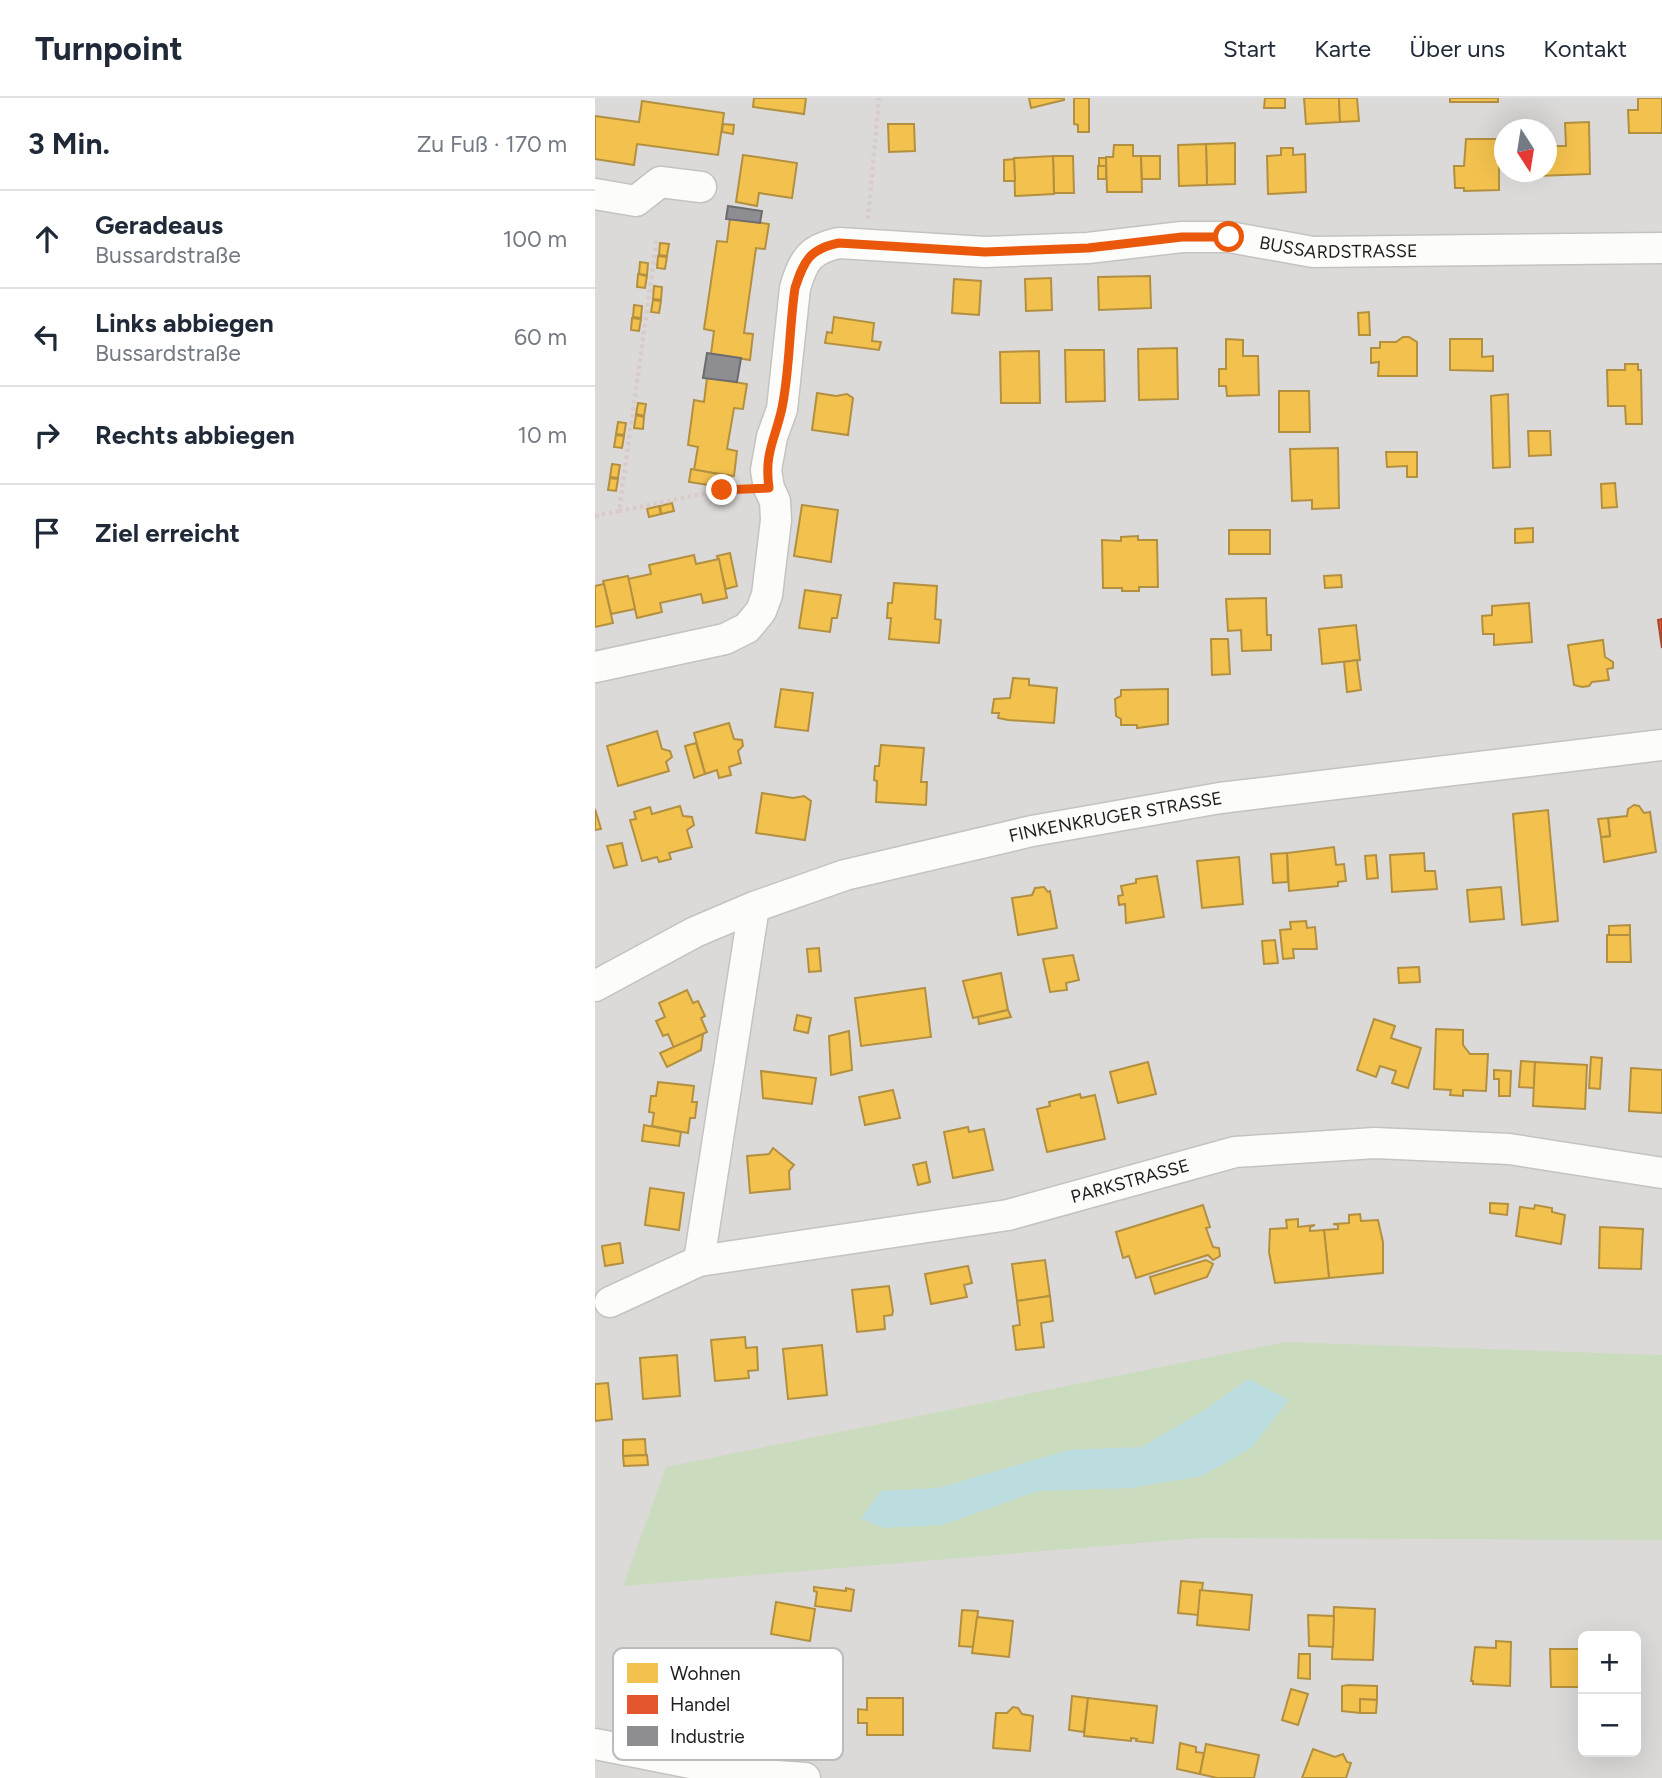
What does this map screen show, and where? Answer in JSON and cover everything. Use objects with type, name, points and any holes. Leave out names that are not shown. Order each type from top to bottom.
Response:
[{"type":"street","points":[[595,194],[636,201],[660,182],[701,187]]},
{"type":"street","name":"BUSSARDSTRASSE","points":[[595,667],[725,639],[747,628],[761,611],[767,596],[776,520],[775,501],[769,488],[766,470],[772,437],[782,409],[792,311],[800,270],[809,257],[822,246],[839,243],[985,252],[1088,248],[1182,237],[1229,237],[1313,252],[1662,248]]},
{"type":"street","name":"FINKENKRUGER STRASSE","points":[[595,986],[695,932],[754,907],[845,875],[1045,828],[1220,798],[1662,745]]},
{"type":"street","points":[[699,1261],[754,907]]},
{"type":"street","name":"PARKSTRASSE","points":[[610,1302],[699,1261],[1008,1215],[1235,1152],[1375,1143],[1469,1147],[1509,1149],[1662,1173]]},
{"type":"street","points":[[595,1744],[613,1748]]},
{"type":"street","points":[[676,1760],[746,1774],[805,1778]]},
{"type":"path","points":[[864,244],[871,200],[879,98]]},
{"type":"path","points":[[619,511],[657,238]]},
{"type":"path","points":[[595,516],[722,490],[769,488]]},
{"type":"shaded area","points":[[595,98],[1662,98],[1662,1778],[595,1778]]},
{"type":"green space","points":[[1285,1342],[1662,1355],[1662,1540],[1200,1538],[623,1586],[666,1467]],"holes":[[[1248,1379],[1130,1488],[1038,1491],[881,1491],[938,1488],[1069,1450],[1142,1447],[1203,1411]]]},
{"type":"water","points":[[1249,1379],[1289,1400],[1251,1448],[1202,1476],[1130,1488],[1038,1491],[942,1525],[885,1528],[861,1519],[881,1491],[938,1488],[1069,1450],[1142,1447],[1203,1411]]},
{"type":"building: Wohnen","points":[[754,98],[806,98],[804,114],[753,107]]},
{"type":"building: Wohnen","points":[[1029,98],[1064,98],[1064,100],[1031,108]]},
{"type":"building: Wohnen","points":[[1074,98],[1089,98],[1089,132],[1078,132],[1078,125],[1074,124]]},
{"type":"building: Wohnen","points":[[1265,98],[1285,98],[1285,108],[1264,108]]},
{"type":"building: Wohnen","points":[[1304,98],[1339,98],[1340,122],[1306,124]]},
{"type":"building: Wohnen","points":[[1339,98],[1357,98],[1359,121],[1340,122]]},
{"type":"building: Wohnen","points":[[1450,98],[1498,98],[1498,102],[1450,102]]},
{"type":"building: Wohnen","points":[[1638,98],[1662,98],[1662,133],[1629,133],[1628,110],[1638,110]]},
{"type":"building: Wohnen","points":[[642,101],[724,113],[718,155],[637,144],[634,165],[595,159],[595,116],[639,122]]},
{"type":"building: Wohnen","points":[[1589,122],[1590,174],[1557,175],[1557,146],[1566,146],[1565,123]]},
{"type":"building: Wohnen","points":[[723,124],[734,125],[733,134],[722,132]]},
{"type":"building: Wohnen","points":[[888,124],[914,124],[915,151],[889,152]]},
{"type":"building: Wohnen","points":[[1466,139],[1494,139],[1494,182],[1499,182],[1499,190],[1464,191],[1464,188],[1455,188],[1454,166],[1464,166]]},
{"type":"building: Wohnen","points":[[1235,143],[1235,184],[1207,185],[1206,144]]},
{"type":"building: Wohnen","points":[[1206,144],[1207,185],[1179,186],[1178,145]]},
{"type":"building: Wohnen","points":[[1114,145],[1133,145],[1133,156],[1141,156],[1142,192],[1107,192],[1106,157],[1113,157]]},
{"type":"building: Wohnen","points":[[1281,148],[1293,148],[1293,155],[1305,154],[1306,192],[1268,194],[1267,156],[1281,155]]},
{"type":"building: Wohnen","points":[[743,155],[797,163],[792,198],[759,193],[757,206],[736,202]]},
{"type":"building: Wohnen","points":[[1053,156],[1073,156],[1074,193],[1054,193]]},
{"type":"building: Wohnen","points":[[1053,156],[1054,194],[1015,196],[1014,158]]},
{"type":"building: Wohnen","points":[[1141,156],[1160,156],[1160,179],[1142,179]]},
{"type":"building: Wohnen","points":[[1099,158],[1106,158],[1106,166],[1099,166]]},
{"type":"building: Wohnen","points":[[1014,159],[1015,181],[1004,181],[1004,160]]},
{"type":"building: Wohnen","points":[[1098,166],[1106,166],[1106,179],[1098,179]]},
{"type":"building: Wohnen","points":[[730,218],[769,224],[765,249],[756,248],[744,333],[753,334],[750,360],[711,354],[714,331],[704,329],[717,241],[727,242]]},
{"type":"building: Wohnen","points":[[660,243],[669,244],[667,256],[659,255]]},
{"type":"building: Wohnen","points":[[658,256],[667,257],[665,269],[657,268]]},
{"type":"building: Wohnen","points":[[640,262],[648,263],[647,275],[639,274]]},
{"type":"building: Wohnen","points":[[638,274],[647,276],[645,288],[637,287]]},
{"type":"building: Wohnen","points":[[1150,276],[1151,308],[1099,310],[1098,277]]},
{"type":"building: Wohnen","points":[[1051,278],[1052,310],[1026,311],[1025,279]]},
{"type":"building: Wohnen","points":[[954,279],[981,281],[979,315],[952,313]]},
{"type":"building: Wohnen","points":[[654,286],[662,287],[661,300],[653,299]]},
{"type":"building: Wohnen","points":[[653,300],[661,301],[659,313],[651,312]]},
{"type":"building: Wohnen","points":[[634,305],[642,306],[641,318],[633,317]]},
{"type":"building: Wohnen","points":[[1369,312],[1370,335],[1359,335],[1358,313]]},
{"type":"building: Wohnen","points":[[834,317],[874,323],[872,341],[881,342],[879,350],[825,343],[827,332],[832,333]]},
{"type":"building: Wohnen","points":[[632,318],[641,319],[639,331],[631,330]]},
{"type":"building: Wohnen","points":[[1403,337],[1417,342],[1417,376],[1378,376],[1379,362],[1371,363],[1371,348],[1380,348],[1380,342],[1396,342]]},
{"type":"building: Wohnen","points":[[1226,339],[1243,340],[1243,356],[1258,356],[1259,395],[1227,396],[1226,386],[1219,386],[1219,369],[1226,369]]},
{"type":"building: Wohnen","points":[[1450,339],[1482,339],[1482,357],[1493,356],[1493,371],[1450,370]]},
{"type":"building: Wohnen","points":[[1177,348],[1178,399],[1139,400],[1138,349]]},
{"type":"building: Wohnen","points":[[1065,350],[1104,350],[1105,401],[1066,402]]},
{"type":"building: Wohnen","points":[[1039,351],[1040,403],[1001,403],[1000,352]]},
{"type":"building: Wohnen","points":[[1625,364],[1638,364],[1638,370],[1641,370],[1642,424],[1626,424],[1625,406],[1608,406],[1607,370],[1625,370]]},
{"type":"building: Wohnen","points":[[707,378],[747,384],[743,409],[734,408],[727,449],[737,451],[734,476],[694,470],[698,447],[688,445],[694,400],[704,402]]},
{"type":"building: Wohnen","points":[[1279,391],[1309,391],[1310,432],[1279,432]]},
{"type":"building: Wohnen","points":[[817,393],[836,396],[847,394],[853,398],[848,435],[812,430]]},
{"type":"building: Wohnen","points":[[1508,394],[1510,467],[1493,468],[1491,396]]},
{"type":"building: Wohnen","points":[[638,403],[646,404],[644,416],[636,414]]},
{"type":"building: Wohnen","points":[[636,415],[644,417],[643,429],[634,428]]},
{"type":"building: Wohnen","points":[[618,422],[626,423],[624,435],[616,434]]},
{"type":"building: Wohnen","points":[[1528,431],[1550,431],[1551,455],[1529,456]]},
{"type":"building: Wohnen","points":[[616,435],[624,436],[622,448],[614,447]]},
{"type":"building: Wohnen","points":[[1338,448],[1339,508],[1312,509],[1312,500],[1292,501],[1290,449]]},
{"type":"building: Wohnen","points":[[1386,452],[1417,452],[1417,477],[1407,477],[1407,466],[1387,467]]},
{"type":"building: Wohnen","points":[[612,464],[620,465],[618,478],[610,477]]},
{"type":"building: Wohnen","points":[[691,469],[724,475],[722,487],[689,482]]},
{"type":"building: Wohnen","points":[[610,478],[618,479],[616,491],[608,490]]},
{"type":"building: Wohnen","points":[[1615,483],[1617,507],[1602,508],[1601,484]]},
{"type":"building: Wohnen","points":[[672,503],[674,511],[661,514],[660,506]]},
{"type":"building: Wohnen","points":[[802,505],[838,510],[831,562],[794,556]]},
{"type":"building: Wohnen","points":[[659,506],[661,514],[649,517],[647,509]]},
{"type":"building: Wohnen","points":[[1533,528],[1533,542],[1515,543],[1515,529]]},
{"type":"building: Wohnen","points":[[1229,530],[1270,530],[1270,554],[1229,554]]},
{"type":"building: Wohnen","points":[[1138,536],[1138,540],[1157,540],[1158,587],[1139,587],[1139,591],[1103,588],[1102,540],[1121,541],[1121,537]]},
{"type":"building: Wohnen","points":[[730,553],[737,586],[726,589],[717,556]]},
{"type":"building: Wohnen","points":[[694,555],[696,564],[719,559],[727,598],[703,603],[701,594],[660,603],[662,612],[637,618],[628,579],[651,574],[649,565]]},
{"type":"building: Wohnen","points":[[1341,575],[1342,587],[1325,588],[1324,576]]},
{"type":"building: Wohnen","points":[[628,576],[635,609],[611,614],[603,581]]},
{"type":"building: Wohnen","points":[[894,583],[937,586],[935,619],[941,620],[939,643],[889,639],[891,618],[887,618],[888,603],[892,603]]},
{"type":"building: Wohnen","points":[[604,584],[613,623],[595,627],[595,586]]},
{"type":"building: Wohnen","points":[[805,590],[841,595],[837,618],[832,618],[830,632],[799,628]]},
{"type":"building: Wohnen","points":[[1266,598],[1267,635],[1271,635],[1271,650],[1242,651],[1241,630],[1228,631],[1226,599]]},
{"type":"building: Wohnen","points":[[1529,603],[1532,642],[1494,645],[1494,634],[1483,634],[1482,616],[1492,615],[1492,606]]},
{"type":"building: Wohnen","points":[[1356,625],[1360,660],[1322,664],[1319,629]]},
{"type":"building: Wohnen","points":[[1211,639],[1228,639],[1230,674],[1212,675]]},
{"type":"building: Wohnen","points":[[1603,640],[1605,657],[1613,662],[1613,668],[1607,669],[1609,680],[1592,682],[1589,686],[1582,687],[1574,685],[1568,645]]},
{"type":"building: Wohnen","points":[[1357,660],[1361,690],[1347,692],[1344,662]]},
{"type":"building: Wohnen","points":[[1013,678],[1029,679],[1029,685],[1057,688],[1054,723],[1008,720],[998,718],[999,713],[992,713],[994,699],[1010,698]]},
{"type":"building: Wohnen","points":[[781,689],[813,693],[808,731],[775,727]]},
{"type":"building: Wohnen","points":[[1168,689],[1168,724],[1137,728],[1137,725],[1121,725],[1121,719],[1116,716],[1115,699],[1121,696],[1121,690]]},
{"type":"building: Wohnen","points":[[729,723],[734,739],[742,740],[743,746],[738,751],[741,763],[729,767],[731,775],[719,778],[717,770],[705,774],[694,733]]},
{"type":"building: Wohnen","points":[[657,731],[662,749],[670,751],[672,757],[666,762],[669,771],[618,786],[607,746]]},
{"type":"building: Wohnen","points":[[696,743],[705,774],[694,778],[685,746]]},
{"type":"building: Wohnen","points":[[881,745],[924,748],[921,782],[927,782],[926,805],[876,802],[875,766],[879,766]]},
{"type":"building: Wohnen","points":[[762,793],[793,798],[804,796],[811,801],[805,840],[756,833]]},
{"type":"building: Wohnen","points":[[1634,805],[1639,806],[1644,813],[1650,812],[1656,852],[1604,862],[1601,837],[1610,836],[1608,818],[1627,816],[1628,809]]},
{"type":"building: Wohnen","points":[[680,806],[683,816],[692,817],[694,825],[687,830],[692,847],[669,853],[671,859],[659,862],[657,857],[642,861],[630,820],[636,819],[634,812],[650,807],[652,814]]},
{"type":"building: Wohnen","points":[[595,809],[601,829],[595,830]]},
{"type":"building: Wohnen","points":[[1548,810],[1558,921],[1522,925],[1513,814]]},
{"type":"building: Wohnen","points":[[1608,818],[1610,836],[1601,837],[1598,819]]},
{"type":"building: Wohnen","points":[[622,843],[627,865],[614,868],[607,846]]},
{"type":"building: Wohnen","points":[[1334,847],[1336,865],[1344,864],[1346,881],[1338,882],[1338,886],[1289,891],[1287,853]]},
{"type":"building: Wohnen","points":[[1287,853],[1288,882],[1273,883],[1271,854]]},
{"type":"building: Wohnen","points":[[1424,853],[1425,871],[1435,871],[1437,889],[1392,892],[1390,855]]},
{"type":"building: Wohnen","points":[[1376,855],[1378,878],[1367,879],[1365,856]]},
{"type":"building: Wohnen","points":[[1239,857],[1243,904],[1202,908],[1197,861]]},
{"type":"building: Wohnen","points":[[1157,876],[1164,917],[1126,923],[1125,904],[1119,905],[1118,896],[1123,895],[1121,886],[1136,883],[1136,879]]},
{"type":"building: Wohnen","points":[[1044,887],[1050,891],[1057,928],[1018,935],[1012,898],[1032,895],[1035,888]]},
{"type":"building: Wohnen","points":[[1501,887],[1504,919],[1470,922],[1467,890]]},
{"type":"building: Wohnen","points":[[1306,921],[1307,928],[1315,927],[1317,949],[1293,949],[1294,958],[1283,959],[1280,930],[1291,929],[1290,922]]},
{"type":"building: Wohnen","points":[[1630,925],[1630,935],[1609,936],[1609,926]]},
{"type":"building: Wohnen","points":[[1607,935],[1630,935],[1631,962],[1607,962]]},
{"type":"building: Wohnen","points":[[1275,940],[1278,963],[1264,964],[1262,941]]},
{"type":"building: Wohnen","points":[[819,948],[821,971],[809,972],[807,949]]},
{"type":"building: Wohnen","points":[[1073,955],[1079,980],[1066,983],[1067,990],[1050,992],[1043,959]]},
{"type":"building: Wohnen","points":[[1419,967],[1420,982],[1399,983],[1398,968]]},
{"type":"building: Wohnen","points":[[1001,973],[1008,1010],[973,1018],[963,981]]},
{"type":"building: Wohnen","points":[[925,988],[931,1037],[861,1046],[855,998]]},
{"type":"building: Wohnen","points":[[687,990],[693,1003],[698,1001],[705,1016],[701,1018],[707,1032],[674,1048],[668,1034],[663,1036],[656,1021],[665,1017],[659,1003]]},
{"type":"building: Wohnen","points":[[1008,1010],[1011,1017],[979,1024],[978,1017]]},
{"type":"building: Wohnen","points":[[797,1015],[811,1018],[808,1033],[794,1030]]},
{"type":"building: Wohnen","points":[[1374,1019],[1395,1026],[1391,1038],[1421,1048],[1408,1088],[1392,1083],[1396,1071],[1380,1066],[1376,1077],[1357,1070]]},
{"type":"building: Wohnen","points":[[1436,1029],[1463,1030],[1463,1045],[1470,1054],[1488,1054],[1486,1091],[1463,1090],[1463,1096],[1450,1095],[1451,1090],[1434,1089]]},
{"type":"building: Wohnen","points":[[849,1031],[852,1070],[831,1075],[829,1036]]},
{"type":"building: Wohnen","points":[[703,1034],[701,1050],[667,1067],[660,1053]]},
{"type":"building: Wohnen","points":[[1591,1057],[1602,1058],[1600,1089],[1589,1088]]},
{"type":"building: Wohnen","points":[[1521,1061],[1535,1062],[1534,1088],[1519,1087]]},
{"type":"building: Wohnen","points":[[1148,1062],[1156,1094],[1118,1103],[1110,1072]]},
{"type":"building: Wohnen","points":[[1535,1062],[1587,1065],[1585,1109],[1533,1106]]},
{"type":"building: Wohnen","points":[[1631,1068],[1662,1070],[1662,1113],[1629,1111]]},
{"type":"building: Wohnen","points":[[1494,1070],[1511,1071],[1510,1096],[1499,1096],[1499,1079],[1494,1079]]},
{"type":"building: Wohnen","points":[[761,1071],[816,1078],[812,1104],[763,1098]]},
{"type":"building: Wohnen","points":[[658,1082],[694,1086],[692,1102],[697,1102],[695,1118],[690,1118],[688,1133],[652,1126],[654,1113],[649,1112],[651,1096],[656,1096]]},
{"type":"building: Wohnen","points":[[893,1090],[900,1118],[865,1125],[859,1097]]},
{"type":"building: Wohnen","points":[[1080,1094],[1081,1098],[1095,1095],[1105,1139],[1047,1152],[1037,1109],[1050,1106],[1049,1102]]},
{"type":"building: Wohnen","points":[[644,1125],[681,1132],[679,1146],[642,1141]]},
{"type":"building: Wohnen","points":[[968,1127],[969,1132],[984,1129],[993,1170],[953,1178],[944,1132]]},
{"type":"building: Wohnen","points":[[773,1148],[794,1165],[789,1171],[790,1189],[750,1193],[747,1156],[769,1154]]},
{"type":"building: Wohnen","points":[[926,1162],[930,1182],[918,1185],[913,1165]]},
{"type":"building: Wohnen","points":[[650,1188],[684,1193],[679,1230],[645,1225]]},
{"type":"building: Wohnen","points":[[1490,1203],[1508,1204],[1507,1215],[1490,1213]]},
{"type":"building: Wohnen","points":[[1203,1205],[1210,1227],[1206,1228],[1213,1247],[1219,1248],[1220,1256],[1213,1260],[1208,1255],[1136,1278],[1129,1256],[1123,1258],[1116,1232]]},
{"type":"building: Wohnen","points":[[1535,1205],[1552,1208],[1552,1212],[1565,1215],[1561,1244],[1516,1236],[1520,1207],[1534,1209]]},
{"type":"building: Wohnen","points":[[1360,1214],[1361,1221],[1378,1220],[1383,1242],[1383,1273],[1329,1278],[1324,1230],[1338,1229],[1338,1225],[1333,1224],[1349,1223],[1349,1215]]},
{"type":"building: Wohnen","points":[[1298,1219],[1298,1227],[1315,1225],[1310,1227],[1310,1231],[1324,1230],[1329,1278],[1275,1283],[1269,1252],[1270,1229],[1287,1228],[1286,1220]]},
{"type":"building: Wohnen","points":[[1600,1227],[1643,1229],[1641,1269],[1599,1268]]},
{"type":"building: Wohnen","points":[[620,1243],[623,1263],[605,1266],[602,1246]]},
{"type":"building: Wohnen","points":[[1045,1260],[1050,1296],[1017,1301],[1012,1264]]},
{"type":"building: Wohnen","points":[[1206,1260],[1213,1264],[1207,1277],[1155,1294],[1150,1277]]},
{"type":"building: Wohnen","points":[[968,1266],[972,1283],[964,1285],[967,1297],[931,1304],[925,1274]]},
{"type":"building: Wohnen","points":[[889,1286],[893,1311],[892,1315],[884,1316],[885,1329],[857,1332],[852,1290]]},
{"type":"building: Wohnen","points":[[1050,1296],[1053,1321],[1041,1323],[1044,1347],[1016,1350],[1013,1326],[1020,1325],[1017,1301]]},
{"type":"building: Wohnen","points":[[745,1337],[746,1348],[757,1347],[758,1370],[748,1371],[749,1378],[715,1381],[711,1340]]},
{"type":"building: Wohnen","points":[[822,1345],[827,1395],[788,1399],[783,1349]]},
{"type":"building: Wohnen","points":[[677,1355],[680,1396],[643,1399],[640,1358]]},
{"type":"building: Wohnen","points":[[608,1383],[612,1419],[595,1421],[595,1384]]},
{"type":"building: Wohnen","points":[[645,1439],[646,1455],[623,1456],[623,1440]]},
{"type":"building: Wohnen","points":[[647,1455],[648,1465],[624,1466],[623,1456]]},
{"type":"building: Wohnen","points":[[1181,1581],[1203,1583],[1198,1615],[1178,1613]]},
{"type":"building: Wohnen","points":[[814,1587],[854,1590],[851,1611],[815,1606],[817,1592]]},
{"type":"building: Wohnen","points":[[1200,1590],[1252,1595],[1249,1630],[1197,1625]]},
{"type":"building: Wohnen","points":[[776,1602],[815,1609],[810,1641],[771,1634]]},
{"type":"building: Wohnen","points":[[1334,1607],[1375,1609],[1373,1660],[1332,1659]]},
{"type":"building: Wohnen","points":[[962,1610],[978,1611],[974,1647],[959,1646]]},
{"type":"building: Wohnen","points":[[1308,1615],[1334,1616],[1333,1647],[1309,1646]]},
{"type":"building: Wohnen","points":[[977,1617],[1013,1621],[1009,1657],[972,1653]]},
{"type":"building: Wohnen","points":[[1496,1641],[1511,1642],[1510,1686],[1473,1684],[1471,1681],[1475,1647],[1496,1648]]},
{"type":"building: Wohnen","points":[[1550,1649],[1578,1649],[1578,1687],[1551,1687]]},
{"type":"building: Wohnen","points":[[1299,1654],[1310,1654],[1310,1679],[1298,1678]]},
{"type":"building: Wohnen","points":[[1342,1686],[1377,1686],[1377,1700],[1360,1699],[1360,1713],[1342,1711]]},
{"type":"building: Wohnen","points":[[1291,1689],[1308,1694],[1298,1725],[1282,1720]]},
{"type":"building: Wohnen","points":[[1072,1696],[1088,1698],[1084,1732],[1069,1730]]},
{"type":"building: Wohnen","points":[[867,1698],[903,1698],[903,1735],[867,1735],[867,1723],[858,1723],[858,1709],[867,1710]]},
{"type":"building: Wohnen","points":[[1088,1698],[1157,1706],[1153,1743],[1131,1738],[1131,1741],[1084,1736]]},
{"type":"building: Wohnen","points":[[1360,1699],[1377,1700],[1376,1713],[1360,1713]]},
{"type":"building: Wohnen","points":[[1013,1707],[1018,1708],[1022,1714],[1033,1716],[1030,1751],[993,1748],[996,1713],[1007,1713]]},
{"type":"building: Wohnen","points":[[1180,1743],[1196,1747],[1196,1752],[1204,1753],[1200,1774],[1177,1769]]},
{"type":"building: Wohnen","points":[[1206,1744],[1259,1755],[1254,1778],[1217,1778],[1200,1774]]},
{"type":"building: Wohnen","points":[[1313,1749],[1335,1757],[1343,1754],[1347,1762],[1351,1763],[1346,1778],[1302,1778]]},
{"type":"building: Handel","points":[[1662,619],[1662,648],[1658,620]]},
{"type":"building: Industrie","points":[[728,206],[762,211],[760,223],[726,219]]},
{"type":"building: Industrie","points":[[707,353],[741,358],[737,382],[703,378]]},
{"type":"route","points":[[722,490],[769,488],[766,470],[772,437],[782,409],[795,288],[800,270],[809,257],[822,246],[839,243],[985,252],[1088,248],[1182,237],[1229,237]]}]
